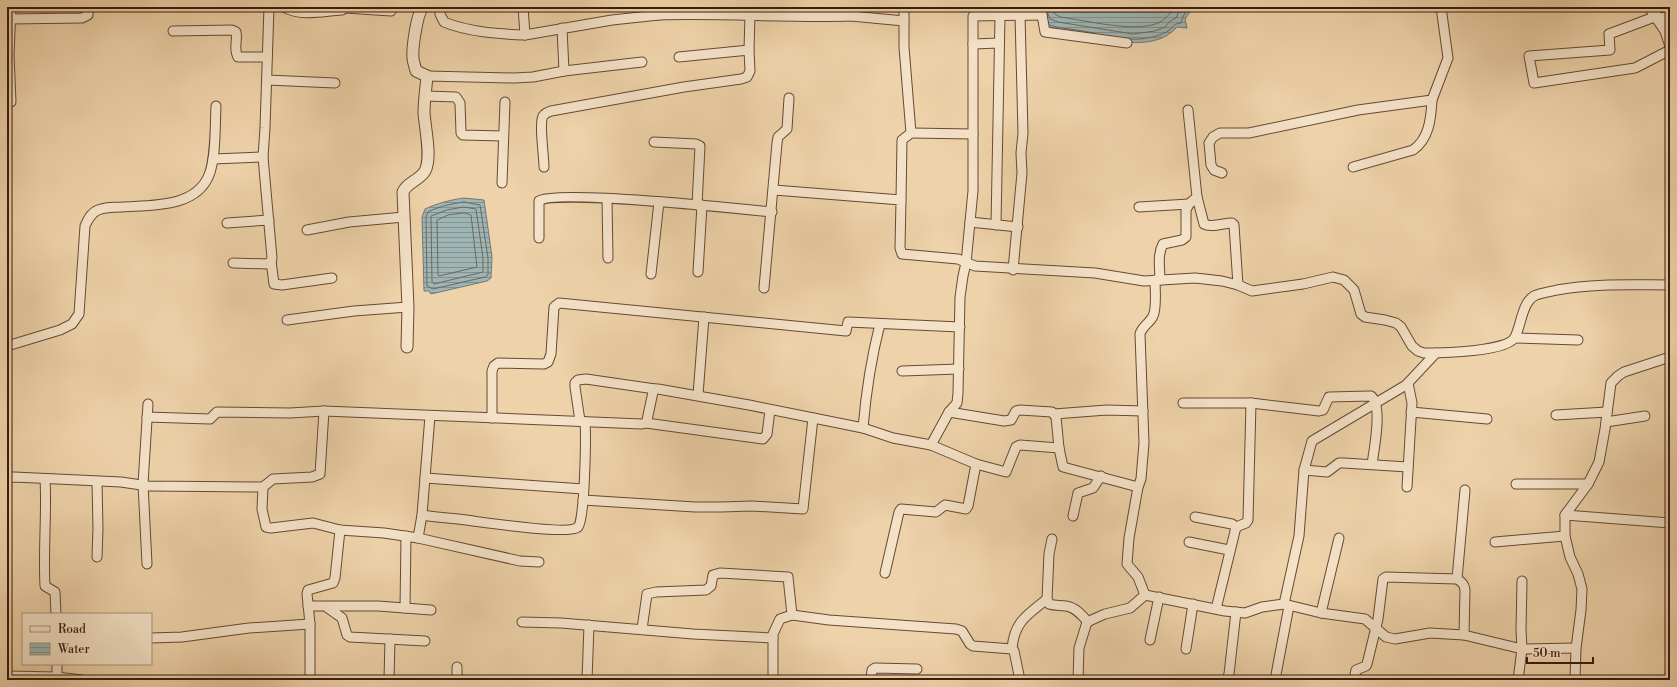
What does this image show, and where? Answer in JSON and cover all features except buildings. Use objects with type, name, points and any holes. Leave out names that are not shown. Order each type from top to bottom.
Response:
[{"type":"street","points":[[11,7],[8,55],[8,84],[11,102]]},
{"type":"street","points":[[10,19],[82,18],[88,14],[88,7]]},
{"type":"street","points":[[268,7],[266,128],[263,157],[269,220],[272,280],[274,284],[282,285],[332,278]]},
{"type":"street","points":[[284,7],[290,11],[299,13],[342,10],[346,7],[391,11]]},
{"type":"street","points":[[423,7],[420,9],[412,52],[416,71],[427,76],[533,77],[564,71],[642,62]]},
{"type":"street","points":[[441,7],[440,14],[444,22],[455,26],[525,35],[659,11],[821,17],[852,11],[904,21]]},
{"type":"street","points":[[523,7],[525,35]]},
{"type":"street","points":[[904,7],[904,46],[911,133]]},
{"type":"street","points":[[1353,167],[1413,150],[1419,146],[1426,135],[1432,100],[1448,58],[1441,7]]},
{"type":"street","points":[[931,445],[949,412],[957,403],[960,297],[966,263],[973,190],[973,16],[1020,15],[1041,11],[1045,32],[1127,43]]},
{"type":"street","points":[[1655,14],[1670,43]]},
{"type":"street","points":[[1670,15],[1655,14],[1609,34],[1610,50],[1529,56],[1534,83],[1635,68],[1670,50]]},
{"type":"street","points":[[544,167],[542,118],[546,113],[678,88],[747,77],[750,71],[750,15]]},
{"type":"street","points":[[1013,270],[1022,173],[1021,153],[1023,133],[1020,15]]},
{"type":"street","points":[[996,225],[1000,16]]},
{"type":"street","points":[[562,28],[564,71]]},
{"type":"street","points":[[174,31],[232,30],[236,32],[237,36],[236,53],[238,56],[267,57]]},
{"type":"street","points":[[973,44],[999,43]]},
{"type":"street","points":[[679,57],[749,50]]},
{"type":"street","points":[[407,347],[408,306],[403,192],[406,185],[420,178],[425,170],[427,160],[424,112],[427,76]]},
{"type":"street","points":[[267,80],[336,83]]},
{"type":"street","points":[[425,96],[456,97],[459,100],[463,135],[503,136]]},
{"type":"street","points":[[764,288],[774,190],[777,143],[778,137],[787,129],[789,98]]},
{"type":"street","points":[[1222,173],[1214,170],[1211,165],[1209,143],[1213,137],[1220,133],[1249,133],[1358,110],[1432,100]]},
{"type":"street","points":[[502,183],[505,102]]},
{"type":"street","points":[[7,346],[60,330],[72,324],[79,314],[85,226],[89,216],[98,210],[110,207],[180,201],[204,184],[210,175],[213,159],[216,106]]},
{"type":"street","points":[[1188,110],[1197,197],[1204,224],[1212,225],[1232,223],[1234,225],[1238,285]]},
{"type":"street","points":[[973,134],[911,133],[902,140],[900,248],[902,254],[958,259],[975,266],[1013,270],[1094,274],[1144,281],[1195,278],[1238,285],[1252,291],[1303,284],[1333,277],[1344,280],[1354,290],[1361,314],[1365,317],[1385,320],[1401,326],[1412,346],[1418,351],[1424,353],[1502,347],[1509,344],[1515,338],[1520,320],[1529,299],[1541,293],[1579,287],[1670,285]]},
{"type":"street","points":[[654,142],[696,144],[700,146],[698,272]]},
{"type":"street","points":[[213,159],[263,157]]},
{"type":"street","points":[[774,190],[901,200]]},
{"type":"street","points":[[539,238],[539,201],[542,199],[584,197],[772,212]]},
{"type":"street","points":[[1145,594],[1138,577],[1127,564],[1129,538],[1138,487],[1142,479],[1144,443],[1140,334],[1141,330],[1150,322],[1155,314],[1160,250],[1163,244],[1182,240],[1186,237],[1186,210],[1189,204],[1197,197]]},
{"type":"street","points":[[607,199],[608,258]]},
{"type":"street","points":[[652,274],[659,202]]},
{"type":"street","points":[[1138,207],[1189,204]]},
{"type":"street","points":[[307,230],[404,216]]},
{"type":"street","points":[[227,223],[269,220]]},
{"type":"street","points":[[970,222],[1018,227]]},
{"type":"street","points":[[233,263],[268,264],[271,261]]},
{"type":"street","points":[[492,418],[492,371],[494,366],[498,363],[544,364],[548,362],[551,354],[554,307],[559,303],[846,331],[848,322],[960,327]]},
{"type":"street","points":[[287,320],[354,311],[408,306]]},
{"type":"street","points":[[698,395],[704,317]]},
{"type":"street","points":[[863,428],[867,385],[872,354],[880,324]]},
{"type":"street","points":[[1515,338],[1578,340]]},
{"type":"street","points":[[1275,680],[1286,605],[1299,536],[1304,470],[1312,441],[1376,404],[1408,383],[1436,353]]},
{"type":"street","points":[[1575,680],[1576,648],[1582,589],[1578,574],[1570,557],[1565,536],[1565,515],[1588,484],[1599,462],[1607,417],[1610,383],[1618,376],[1670,357]]},
{"type":"street","points":[[902,371],[959,369]]},
{"type":"street","points":[[422,516],[443,519],[472,520],[503,526],[573,530],[578,528],[580,525],[583,500],[586,441],[575,383],[578,380],[586,379],[698,395],[863,428],[893,438],[931,445],[976,464],[1006,472],[1016,447],[1020,445],[1059,448]]},
{"type":"street","points":[[1407,487],[1412,404],[1408,383]]},
{"type":"street","points":[[646,423],[655,389]]},
{"type":"street","points":[[1183,403],[1250,403],[1319,411],[1324,407],[1326,400],[1329,397],[1368,395],[1374,398],[1377,420],[1372,464]]},
{"type":"street","points":[[1236,527],[1246,523],[1248,520],[1250,403]]},
{"type":"street","points":[[148,404],[143,484],[148,564]]},
{"type":"street","points":[[147,417],[210,419],[217,412],[290,413],[324,411],[582,422],[646,423],[762,439],[767,434],[770,410]]},
{"type":"street","points":[[949,412],[1004,421],[1011,420],[1014,413],[1020,410],[1049,411],[1054,414],[1107,410],[1143,411]]},
{"type":"street","points":[[7,478],[143,484],[263,487],[273,479],[317,477],[320,474],[324,411]]},
{"type":"street","points":[[1411,412],[1487,419]]},
{"type":"street","points":[[1054,414],[1059,448],[1064,467],[1138,487]]},
{"type":"street","points":[[1556,415],[1607,417],[1645,416]]},
{"type":"street","points":[[418,538],[422,516],[430,416]]},
{"type":"street","points":[[583,500],[702,507],[752,506],[802,509],[813,418]]},
{"type":"street","points":[[1304,470],[1327,472],[1339,464],[1344,463],[1408,467]]},
{"type":"street","points":[[885,573],[899,512],[901,509],[913,508],[933,512],[939,511],[945,505],[966,509],[968,506],[976,464]]},
{"type":"street","points":[[1073,516],[1078,493],[1093,488],[1101,476]]},
{"type":"street","points":[[425,478],[583,489]]},
{"type":"street","points":[[45,479],[45,586],[54,592],[56,613]]},
{"type":"street","points":[[97,482],[97,556]]},
{"type":"street","points":[[1516,484],[1588,484]]},
{"type":"street","points":[[263,487],[262,509],[266,527],[271,528],[313,523],[340,530],[384,533],[418,538],[520,561],[539,562]]},
{"type":"street","points":[[1457,579],[1465,490]]},
{"type":"street","points":[[1565,515],[1670,523]]},
{"type":"street","points":[[1194,517],[1232,524],[1236,527]]},
{"type":"street","points":[[1216,609],[1229,550],[1236,527]]},
{"type":"street","points":[[310,680],[310,624],[308,590],[333,583],[335,578],[340,530]]},
{"type":"street","points":[[405,608],[406,536]]},
{"type":"street","points":[[1495,542],[1565,536]]},
{"type":"street","points":[[1321,613],[1339,538]]},
{"type":"street","points":[[1052,539],[1049,554],[1047,600],[1049,604],[1068,606],[1079,612],[1088,622]]},
{"type":"street","points":[[1189,542],[1229,550]]},
{"type":"street","points":[[642,629],[647,594],[656,592],[706,590],[711,586],[713,575],[720,573],[788,577],[792,615]]},
{"type":"street","points":[[1354,680],[1356,670],[1366,666],[1367,664],[1374,628],[1378,619],[1383,578],[1403,577],[1457,579],[1464,585],[1465,590],[1464,635]]},
{"type":"street","points":[[1518,680],[1522,648],[1522,581]]},
{"type":"street","points":[[1145,594],[1159,598],[1236,612],[1245,613],[1262,607],[1286,605],[1321,613],[1365,619],[1386,637],[1395,639],[1430,633],[1464,635],[1522,648],[1576,648]]},
{"type":"street","points":[[1078,680],[1079,648],[1088,622],[1105,614],[1130,608],[1145,594]]},
{"type":"street","points":[[1150,640],[1159,598]]},
{"type":"street","points":[[1020,680],[1016,654],[1012,649],[1017,626],[1025,617],[1047,600]]},
{"type":"street","points":[[1186,649],[1193,604]]},
{"type":"street","points":[[308,606],[378,606],[431,610]]},
{"type":"street","points":[[326,607],[342,618],[347,635],[350,637],[425,641]]},
{"type":"street","points":[[1227,680],[1236,612]]},
{"type":"street","points":[[773,680],[773,634],[780,619],[792,615],[829,620],[956,629],[962,631],[970,644],[973,646],[1012,649]]},
{"type":"street","points":[[522,622],[590,625],[693,634],[773,638]]},
{"type":"street","points":[[152,638],[182,637],[249,628],[310,624]]},
{"type":"street","points":[[587,680],[590,625]]},
{"type":"street","points":[[389,680],[390,639]]},
{"type":"street","points":[[57,665],[57,677]]},
{"type":"street","points":[[457,667],[457,680]]},
{"type":"street","points":[[871,680],[872,670],[878,667],[917,669]]},
{"type":"street","points":[[7,676],[57,677],[82,680]]},
{"type":"water","points":[[1037,7],[1190,7],[1190,12],[1185,19],[1187,28],[1177,27],[1159,39],[1148,42],[1125,42],[1061,32],[1043,27]]},
{"type":"water","points":[[464,198],[484,200],[492,257],[491,278],[487,281],[431,294],[429,291],[424,291],[422,217],[425,209],[444,202]]}]
